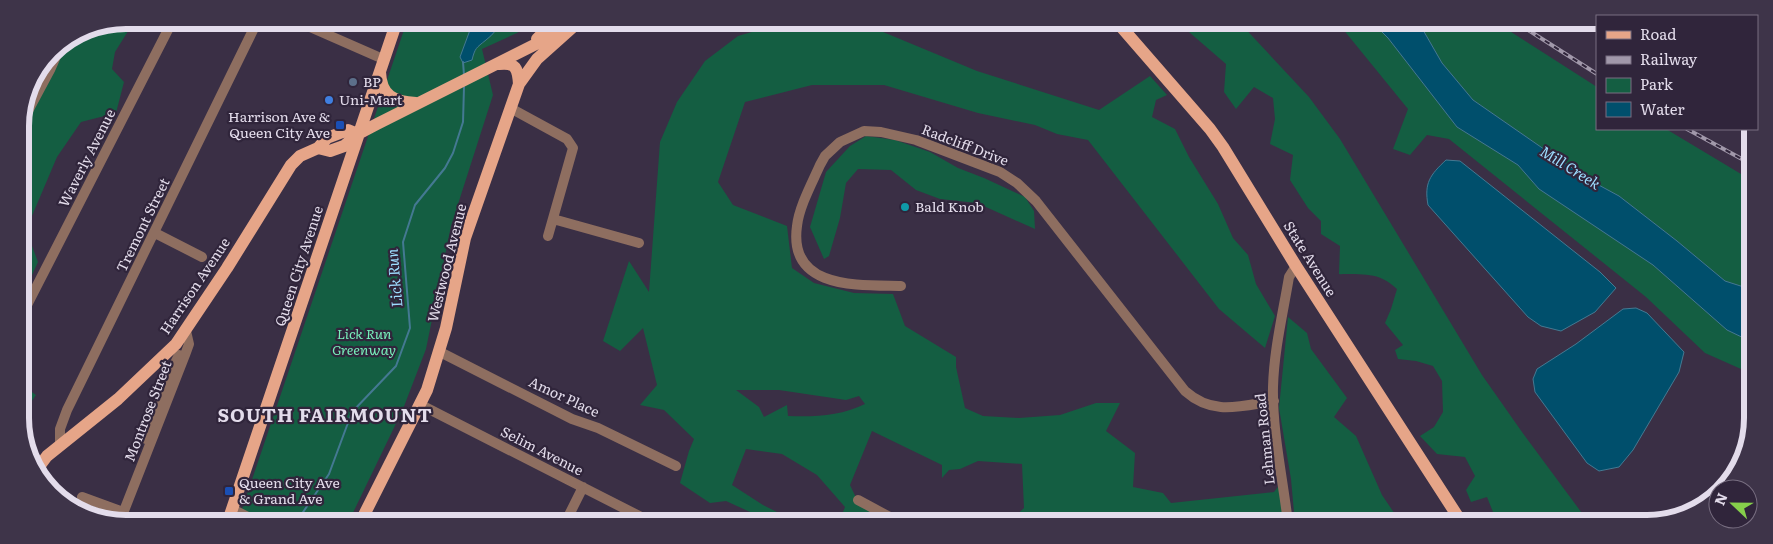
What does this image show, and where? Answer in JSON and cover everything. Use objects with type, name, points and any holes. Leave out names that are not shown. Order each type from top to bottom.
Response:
[{"type":"main road","name":"Queen City Avenue","points":[[230,515],[394,29]]},
{"type":"main road","points":[[531,45],[547,29]]},
{"type":"main road","name":"Harrison Avenue","points":[[40,464],[60,444],[82,428],[150,370],[176,344],[288,170],[300,156],[318,148],[327,138],[348,130],[358,134],[441,91],[499,64],[563,29]]},
{"type":"main road","name":"Westwood Avenue","points":[[364,515],[421,405],[440,352],[465,238],[519,84],[537,59],[567,29]]},
{"type":"main road","name":"State Avenue","points":[[1123,29],[1210,129],[1457,515]]},
{"type":"main road","points":[[499,64],[508,63],[515,67],[518,73],[519,84]]},
{"type":"main road","points":[[381,65],[382,86],[390,96],[402,102],[417,103]]},
{"type":"street","name":"Waverly Avenue","points":[[29,299],[168,29]]},
{"type":"street","name":"Tremont Street","points":[[60,444],[60,429],[67,410],[254,29]]},
{"type":"street","points":[[311,29],[381,65]]},
{"type":"street","points":[[31,105],[54,61]]},
{"type":"street","points":[[510,108],[567,139],[572,144],[573,152],[548,236]]},
{"type":"street","name":"Radcliff Drive","points":[[901,286],[856,285],[828,281],[809,268],[801,259],[798,248],[797,225],[825,156],[840,142],[864,131],[881,132],[916,140],[1000,172],[1017,183],[1036,201],[1185,391],[1193,398],[1221,408],[1274,401]]},
{"type":"street","points":[[553,220],[639,243]]},
{"type":"street","points":[[155,233],[202,257]]},
{"type":"street","name":"Lehman Road","points":[[1287,515],[1274,401],[1276,360],[1289,277],[1296,266]]},
{"type":"street","name":"Montrose Street","points":[[122,515],[189,344],[186,331]]},
{"type":"street","name":"Amor Place","points":[[440,352],[572,419],[598,428],[676,466]]},
{"type":"street","name":"Selim Avenue","points":[[421,405],[637,515]]},
{"type":"street","points":[[569,515],[583,487]]},
{"type":"street","points":[[82,497],[119,514]]},
{"type":"street","points":[[858,500],[886,515]]},
{"type":"green space","points":[[129,29],[115,52],[112,69],[124,82],[116,113],[81,122],[57,157],[29,223],[29,120],[32,101],[42,77],[57,57],[77,42],[101,32]]},
{"type":"green space","name":"Lick Run Greenway","points":[[404,29],[523,29],[482,49],[493,95],[451,226],[426,349],[403,409],[352,515],[240,515]]},
{"type":"green space","points":[[762,29],[876,29],[977,71],[1099,110],[1150,76],[1167,95],[1156,100],[1152,117],[1175,129],[1189,157],[1218,204],[1233,238],[1248,255],[1256,284],[1275,316],[1265,348],[1219,309],[1088,140],[1057,134],[1035,125],[978,113],[884,85],[812,85],[745,102],[718,182],[733,205],[787,226],[792,268],[814,283],[854,293],[893,294],[905,326],[956,357],[956,367],[965,408],[983,416],[1019,418],[1060,415],[1096,403],[1120,403],[1106,431],[1135,453],[1133,487],[1163,493],[1171,503],[1274,492],[1283,480],[1287,515],[1016,515],[1024,508],[1022,464],[978,461],[960,469],[949,470],[942,478],[942,465],[872,431],[850,485],[859,504],[879,515],[842,515],[845,507],[817,475],[782,454],[746,449],[732,485],[763,505],[783,515],[757,515],[726,501],[710,503],[680,483],[694,439],[664,410],[640,405],[657,385],[643,328],[620,351],[603,341],[629,261],[649,292],[660,142],[677,102],[705,61],[738,36]],"holes":[[[736,390],[779,390],[846,400],[859,396],[865,404],[847,411],[828,415],[808,416],[788,416],[787,405],[764,417],[759,407]]]},
{"type":"green space","points":[[1190,29],[1246,29],[1309,97],[1340,139],[1482,375],[1583,515],[1494,515],[1487,497],[1471,502],[1466,490],[1475,476],[1465,457],[1437,454],[1420,436],[1434,427],[1443,412],[1442,381],[1433,366],[1416,361],[1398,359],[1395,350],[1403,345],[1385,323],[1397,289],[1383,279],[1370,275],[1339,274],[1340,246],[1321,234],[1321,221],[1308,208],[1290,180],[1293,155],[1270,144],[1275,119],[1273,98],[1254,87],[1236,109],[1224,92],[1226,64],[1189,32]]},
{"type":"green space","points":[[1343,29],[1379,29],[1457,127],[1518,165],[1539,189],[1653,265],[1727,330],[1744,338],[1744,370],[1705,353],[1646,297],[1449,139],[1427,135],[1410,155],[1393,149],[1408,109]]},
{"type":"green space","points":[[1422,29],[1506,29],[1596,86],[1596,130],[1668,130],[1744,176],[1744,287],[1725,281],[1619,196],[1595,183],[1473,100],[1442,63]]},
{"type":"green space","points":[[866,136],[895,140],[930,152],[958,168],[1025,197],[1034,211],[1035,229],[977,203],[940,199],[916,190],[891,170],[858,169],[846,183],[840,218],[829,256],[824,259],[810,227],[826,172],[850,146]]},
{"type":"green space","points":[[29,238],[38,262],[29,282]]},
{"type":"green space","points":[[1288,317],[1307,333],[1311,349],[1347,398],[1334,417],[1356,436],[1382,495],[1396,515],[1294,515],[1291,479],[1279,408]]},
{"type":"green space","points":[[29,390],[36,395],[29,405]]},
{"type":"water","points":[[497,29],[476,48],[472,60],[463,63],[460,57],[470,30]]},
{"type":"water","name":"Mill Creek","points":[[1379,29],[1422,29],[1442,63],[1473,100],[1595,183],[1619,196],[1725,281],[1744,287],[1744,338],[1727,330],[1653,265],[1539,189],[1518,165],[1457,127]]},
{"type":"water","points":[[1446,160],[1460,161],[1600,272],[1616,288],[1595,312],[1561,331],[1541,326],[1528,317],[1428,205],[1427,191],[1432,175]]},
{"type":"water","points":[[1636,308],[1647,313],[1684,352],[1679,372],[1633,450],[1619,467],[1599,471],[1587,463],[1535,392],[1533,379],[1537,369],[1576,344],[1623,309]]},
{"type":"waterway","name":"Lick Run","points":[[463,62],[464,75]]},
{"type":"waterway","name":"Lick Run","points":[[301,515],[329,474],[352,412],[396,366],[410,328],[403,242],[415,205],[445,168],[453,153],[463,122],[464,87]]},
{"type":"railway","points":[[1526,29],[1596,73]]},
{"type":"railway","points":[[1689,130],[1744,160]]},
{"type":"place","name":"BP","points":[[353,82]]},
{"type":"place","name":"Uni-Mart","points":[[329,100]]},
{"type":"place","name":"Harrison Ave & Queen City Ave","points":[[340,125]]},
{"type":"place","name":"Bald Knob","points":[[905,207]]},
{"type":"place","name":"Queen City Ave & Grand Ave","points":[[229,491]]},
{"type":"district","name":"SOUTH FAIRMOUNT","points":[[325,415]]}]
